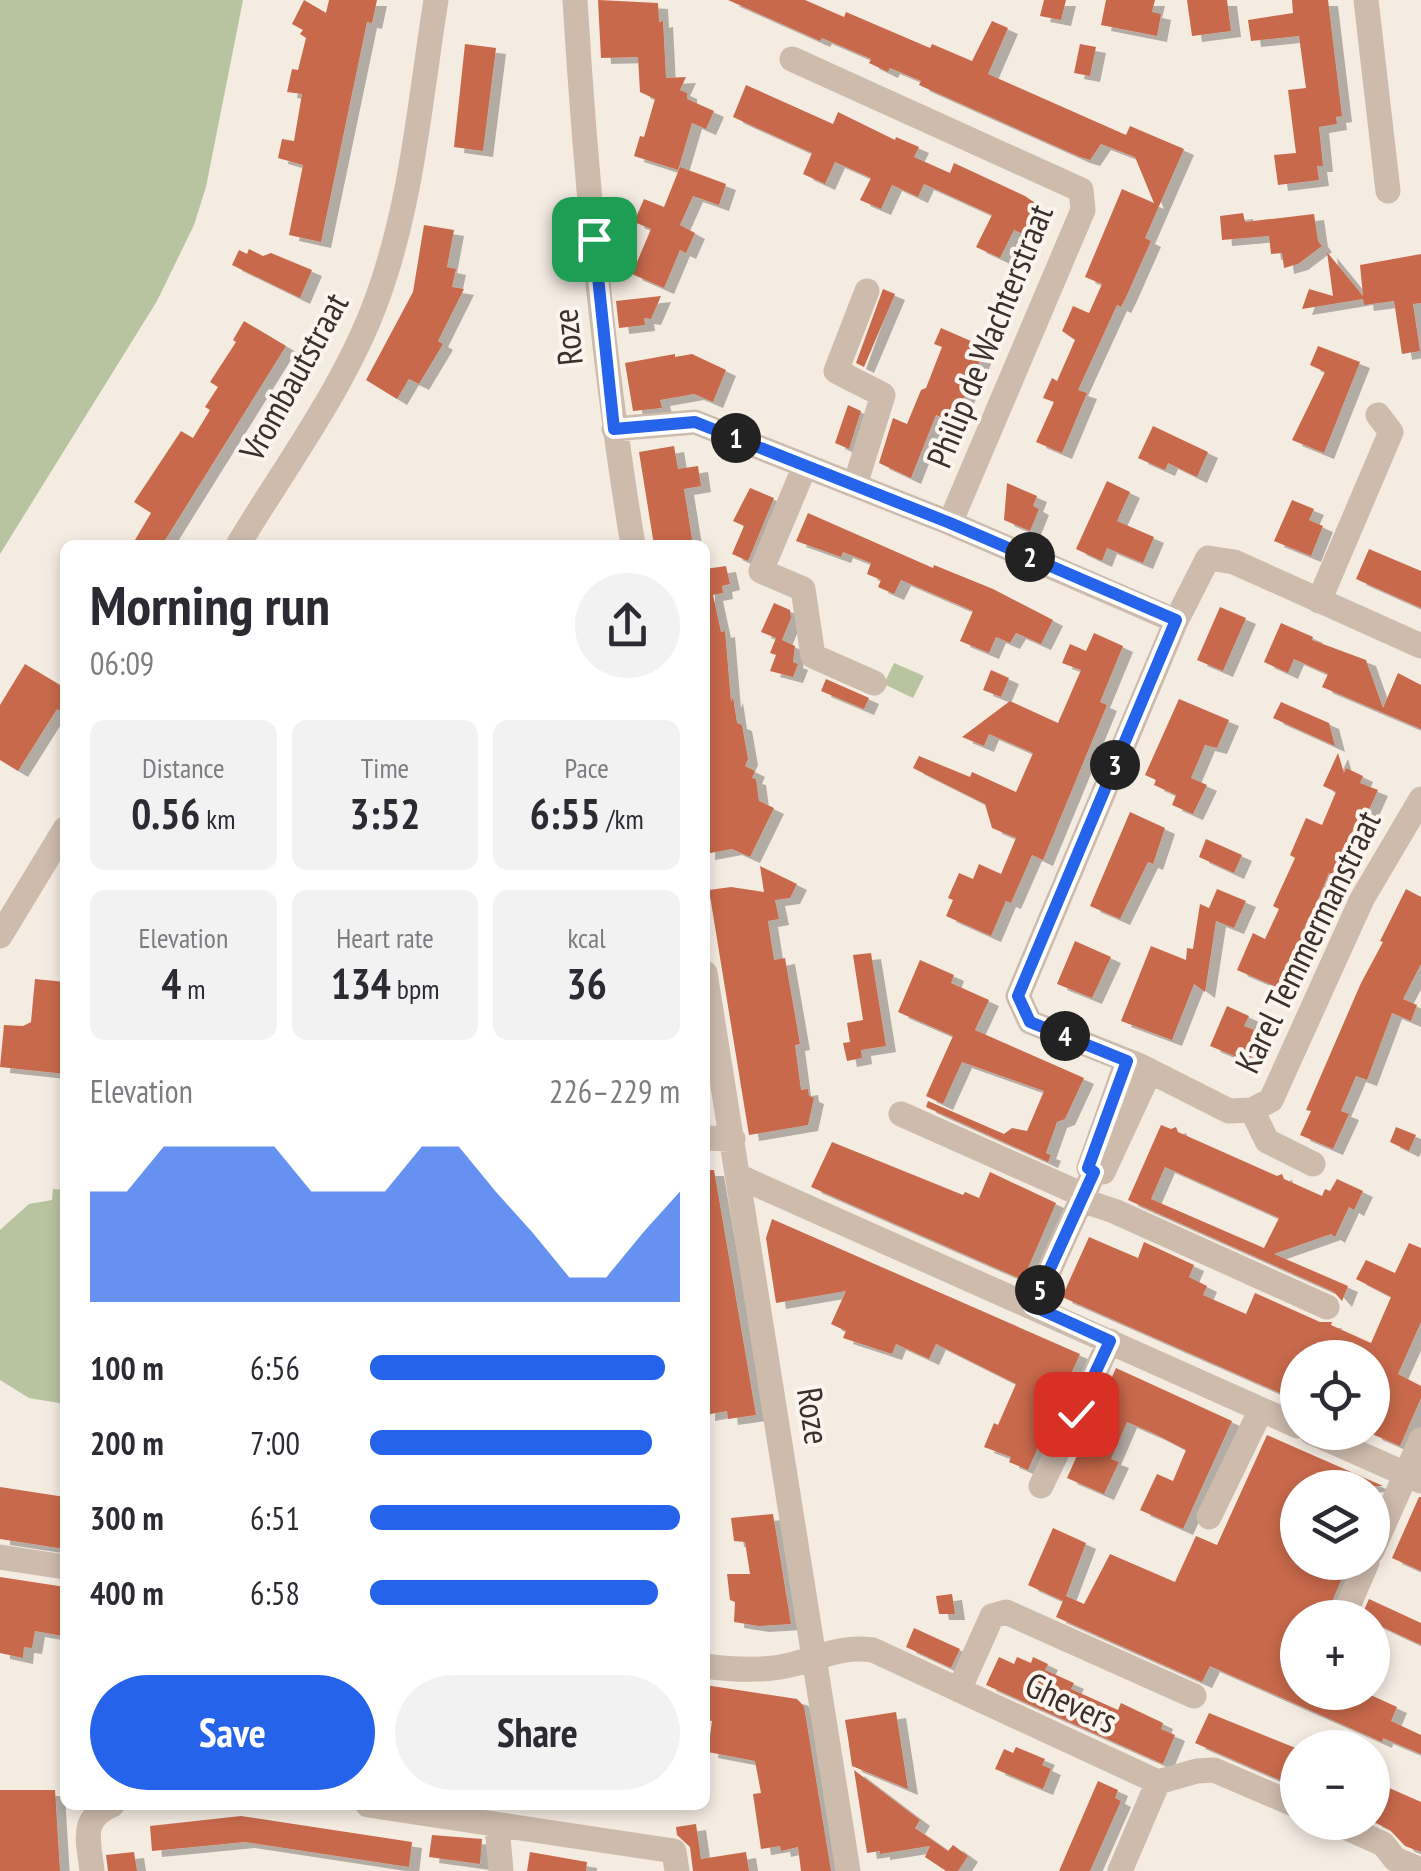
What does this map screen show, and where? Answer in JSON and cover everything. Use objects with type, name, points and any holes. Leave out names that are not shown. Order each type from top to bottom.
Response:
[{"type":"street","name":"Vrombautstraat","points":[[241,540],[334,390],[377,301],[400,225],[436,0]]},
{"type":"street","name":"Roze","points":[[575,0],[584,146],[614,429],[632,540]]},
{"type":"street","points":[[1366,0],[1388,191]]},
{"type":"street","name":"Philip de Wachterstraat","points":[[792,60],[1081,190],[1083,210],[950,523]]},
{"type":"street","points":[[855,485],[883,395],[836,371],[866,291]]},
{"type":"street","points":[[1318,601],[1391,432],[1378,416]]},
{"type":"street","points":[[614,429],[695,422],[950,523],[1176,620]]},
{"type":"street","points":[[806,466],[762,571],[802,589],[813,656],[874,683]]},
{"type":"street","points":[[1313,1164],[1266,1141],[1252,1110],[1229,1111],[1138,1066],[1030,1022],[1018,996],[1176,620],[1208,558],[1234,562],[1421,646]]},
{"type":"street","name":"Karel Temmermanstraat","points":[[1252,1110],[1270,1100],[1362,899],[1421,799]]},
{"type":"street","points":[[0,936],[60,837]]},
{"type":"street","name":"Roze","points":[[710,1027],[740,1177],[848,1871]]},
{"type":"street","points":[[1033,1306],[1086,1189],[1088,1168],[1138,1066]]},
{"type":"street","points":[[901,1114],[1086,1189],[1114,1211],[1326,1307]]},
{"type":"street","points":[[710,1138],[733,1139]]},
{"type":"street","points":[[740,1177],[1280,1418]]},
{"type":"street","points":[[1040,1486],[1110,1341]]},
{"type":"street","points":[[1209,1517],[1261,1410]]},
{"type":"street","points":[[1390,1518],[1413,1478],[1421,1440]]},
{"type":"street","points":[[1351,1450],[1413,1478]]},
{"type":"street","points":[[0,1557],[60,1566]]},
{"type":"street","points":[[960,1690],[992,1616],[1006,1612],[1194,1696]]},
{"type":"street","name":"Ghevers","points":[[710,1667],[739,1671],[792,1665],[850,1647],[873,1650],[1158,1782]]},
{"type":"street","points":[[1120,1871],[1158,1782],[1214,1770],[1280,1798]]},
{"type":"street","points":[[92,1871],[88,1825],[101,1810]]},
{"type":"street","points":[[399,1810],[676,1861]]},
{"type":"street","points":[[497,1826],[501,1871]]},
{"type":"street","points":[[1374,1840],[1383,1844],[1392,1865],[1421,1870]]},
{"type":"green space","points":[[0,0],[243,0],[206,187],[194,225],[157,301],[0,554]]},
{"type":"green space","points":[[894,663],[924,676],[913,698],[884,684]]},
{"type":"green space","points":[[53,1189],[60,1190],[60,1403],[29,1398],[0,1380],[0,1230],[29,1204],[52,1200]]},
{"type":"building","points":[[304,0],[326,13],[329,0],[377,0],[372,23],[367,22],[321,242],[289,235],[303,165],[278,158],[282,139],[294,141],[302,94],[287,92],[292,69],[298,70],[306,38],[300,34],[303,30],[292,24]]},
{"type":"building","points":[[598,0],[658,3],[659,22],[663,21],[666,78],[686,77],[680,90],[687,93],[687,99],[714,111],[706,129],[692,123],[678,170],[634,156],[655,99],[640,92],[638,57],[601,58]]},
{"type":"building","points":[[728,0],[805,0],[972,61],[992,21],[1008,28],[988,74],[1126,135],[1130,126],[1184,149],[1145,238],[1151,241],[1078,390],[1087,393],[1062,453],[1036,442],[1054,402],[1043,398],[1052,378],[1057,381],[1075,340],[1062,331],[1073,306],[1089,313],[1102,284],[1085,277],[1122,189],[1154,203],[1135,157],[1101,144],[1090,160],[1080,157],[919,85],[921,81],[890,68],[888,72],[869,63],[871,59]]},
{"type":"building","points":[[1044,0],[1066,0],[1061,20],[1040,16]]},
{"type":"building","points":[[1106,0],[1155,0],[1152,12],[1161,14],[1157,36],[1101,25]]},
{"type":"building","points":[[1187,0],[1227,0],[1231,31],[1192,36]]},
{"type":"building","points":[[1292,0],[1328,0],[1342,116],[1336,117],[1337,124],[1319,127],[1323,166],[1317,166],[1319,180],[1278,185],[1274,155],[1296,153],[1288,90],[1306,88],[1299,36],[1251,41],[1248,20],[1293,13]]},
{"type":"building","points":[[465,44],[496,48],[483,151],[454,147]]},
{"type":"building","points":[[1080,44],[1096,47],[1090,76],[1074,73]]},
{"type":"building","points":[[746,85],[833,124],[838,112],[895,140],[896,137],[919,147],[914,157],[950,173],[954,163],[1025,196],[1042,208],[1029,237],[1014,230],[1000,258],[976,247],[992,215],[924,184],[918,197],[892,185],[881,209],[860,200],[871,178],[835,162],[825,184],[803,174],[812,153],[733,117]]},
{"type":"building","points":[[680,167],[726,184],[719,205],[693,196],[680,225],[695,233],[686,253],[680,250],[664,288],[632,274],[651,229],[634,222],[644,199],[664,207]]},
{"type":"building","points":[[1243,213],[1245,222],[1314,214],[1322,246],[1298,264],[1284,268],[1282,253],[1271,254],[1269,236],[1222,240],[1220,216]]},
{"type":"building","points":[[424,225],[454,230],[447,267],[456,269],[452,287],[464,289],[438,341],[443,344],[419,384],[409,379],[397,399],[366,380],[413,292]]},
{"type":"building","points":[[249,249],[263,256],[271,253],[312,270],[300,298],[232,265],[239,250],[247,254]]},
{"type":"building","points":[[1327,252],[1363,296],[1360,265],[1421,254],[1421,303],[1413,304],[1420,351],[1402,354],[1394,301],[1364,305],[1363,299],[1302,309],[1309,289],[1333,296]]},
{"type":"building","points":[[883,289],[895,294],[864,367],[856,363]]},
{"type":"building","points":[[661,296],[651,319],[644,318],[645,325],[619,328],[616,301]]},
{"type":"building","points":[[244,321],[286,346],[165,540],[135,540],[151,513],[134,502],[181,431],[193,438],[218,387],[210,382],[236,342],[233,340]]},
{"type":"building","points":[[941,328],[980,345],[977,354],[982,356],[957,414],[952,411],[948,420],[936,415],[911,478],[879,463],[893,418],[907,424],[921,390],[926,388],[942,347],[934,344]]},
{"type":"building","points":[[1318,346],[1360,362],[1324,453],[1292,440],[1325,372],[1310,365]]},
{"type":"building","points":[[692,354],[726,370],[713,402],[694,394],[660,400],[662,408],[633,411],[625,363]]},
{"type":"building","points":[[848,405],[861,411],[849,449],[835,443]]},
{"type":"building","points":[[1153,426],[1208,452],[1197,477],[1168,463],[1165,470],[1138,458]]},
{"type":"building","points":[[674,446],[678,469],[698,466],[701,486],[684,489],[692,540],[653,540],[639,452]]},
{"type":"building","points":[[1107,481],[1130,492],[1117,521],[1154,537],[1143,563],[1107,548],[1102,561],[1076,549]]},
{"type":"building","points":[[1007,483],[1037,496],[1033,506],[1039,509],[1030,531],[1004,520]]},
{"type":"building","points":[[750,488],[774,498],[748,561],[732,554],[744,526],[733,521]]},
{"type":"building","points":[[1292,500],[1314,509],[1309,520],[1323,526],[1311,556],[1274,541]]},
{"type":"building","points":[[808,513],[933,568],[934,565],[993,589],[1053,620],[1041,644],[1016,633],[1010,643],[996,637],[989,653],[960,641],[973,611],[901,580],[894,594],[878,587],[881,580],[867,574],[871,563],[796,541]]},
{"type":"building","points":[[1369,549],[1421,571],[1421,608],[1356,579]]},
{"type":"building","points":[[726,566],[730,584],[722,586],[723,593],[713,595],[721,632],[725,631],[731,702],[733,697],[737,723],[742,725],[748,759],[745,766],[755,771],[752,778],[756,779],[759,801],[774,808],[750,857],[732,849],[710,853],[710,568]]},
{"type":"building","points":[[774,603],[790,610],[791,618],[782,640],[795,646],[793,662],[798,664],[793,677],[770,671],[776,655],[770,653],[776,638],[761,632]]},
{"type":"building","points":[[1220,607],[1246,618],[1223,671],[1197,660]]},
{"type":"building","points":[[1281,623],[1313,637],[1312,640],[1366,660],[1383,708],[1398,673],[1421,685],[1421,729],[1322,687],[1328,674],[1294,659],[1288,673],[1264,662]]},
{"type":"building","points":[[1094,633],[1123,646],[1100,702],[1107,705],[1043,860],[1032,855],[991,936],[946,916],[953,900],[948,898],[959,873],[973,879],[979,864],[1001,874],[1016,838],[992,828],[985,804],[913,768],[919,756],[970,777],[972,772],[1016,792],[1033,753],[989,734],[984,746],[962,737],[1010,701],[1058,723],[1081,670],[1062,663],[1070,644],[1086,651]]},
{"type":"building","points":[[25,664],[60,685],[60,709],[18,771],[0,760],[0,705]]},
{"type":"building","points":[[991,670],[1009,678],[1001,697],[983,690]]},
{"type":"building","points":[[826,679],[869,698],[864,709],[821,691]]},
{"type":"building","points":[[1179,699],[1229,720],[1217,748],[1205,745],[1191,778],[1207,785],[1193,814],[1172,805],[1176,795],[1154,785],[1156,780],[1145,775]]},
{"type":"building","points":[[1281,702],[1329,723],[1335,746],[1273,718]]},
{"type":"building","points":[[1338,753],[1344,773],[1346,768],[1363,776],[1360,783],[1378,790],[1368,812],[1362,809],[1334,875],[1329,873],[1281,989],[1237,970],[1253,933],[1265,939],[1279,909],[1273,906],[1295,858],[1290,855],[1306,818],[1322,825],[1336,792],[1323,786]]},
{"type":"building","points":[[1130,812],[1165,828],[1153,864],[1148,862],[1120,919],[1090,906]]},
{"type":"building","points":[[1206,839],[1242,855],[1234,873],[1199,857]]},
{"type":"building","points":[[760,866],[797,884],[790,898],[775,900],[779,919],[768,921],[774,960],[785,958],[800,1044],[795,1045],[801,1090],[808,1089],[809,1096],[814,1098],[808,1125],[749,1135],[710,890],[731,887],[764,892]]},
{"type":"building","points":[[1217,889],[1246,901],[1234,928],[1216,921],[1205,992],[1194,984],[1172,1040],[1121,1021],[1151,946],[1186,960],[1187,948],[1193,949],[1200,904],[1209,908]]},
{"type":"building","points":[[1406,889],[1421,897],[1421,964],[1403,999],[1417,1005],[1411,1021],[1392,1013],[1367,1080],[1356,1076],[1341,1111],[1349,1114],[1333,1149],[1300,1135],[1311,1111],[1306,1110]]},
{"type":"building","points":[[1075,941],[1111,957],[1092,998],[1057,984]]},
{"type":"building","points":[[871,953],[886,1046],[861,1050],[862,1058],[847,1061],[843,1043],[850,1042],[847,1023],[863,1020],[853,955]]},
{"type":"building","points":[[920,960],[954,975],[951,983],[989,1000],[975,1030],[1084,1078],[1065,1119],[1057,1122],[1046,1153],[1051,1155],[1048,1162],[926,1107],[928,1101],[1004,1134],[1012,1128],[1027,1131],[1044,1091],[962,1062],[943,1104],[926,1096],[953,1036],[898,1012]]},
{"type":"building","points":[[35,979],[60,982],[60,1073],[0,1067],[4,1025],[23,1026],[31,1022]]},
{"type":"building","points":[[1227,1006],[1249,1016],[1244,1026],[1260,1032],[1249,1062],[1210,1046]]},
{"type":"building","points":[[1161,1125],[1176,1127],[1178,1132],[1277,1176],[1282,1174],[1284,1179],[1322,1196],[1337,1179],[1363,1191],[1354,1210],[1349,1207],[1335,1237],[1331,1234],[1274,1254],[1348,1286],[1342,1301],[1334,1292],[1128,1200]],"holes":[[[1165,1167],[1279,1218],[1264,1248],[1151,1199]]]},
{"type":"building","points":[[1396,1127],[1416,1135],[1409,1151],[1390,1142]]},
{"type":"building","points":[[832,1142],[963,1195],[965,1192],[979,1198],[990,1172],[1056,1203],[1023,1280],[811,1187]]},
{"type":"building","points":[[710,1170],[714,1170],[756,1415],[728,1419],[727,1411],[710,1414]]},
{"type":"building","points":[[772,1219],[1080,1354],[1028,1470],[1009,1462],[1011,1457],[984,1447],[1016,1384],[936,1344],[929,1359],[896,1344],[892,1354],[843,1338],[846,1331],[831,1324],[846,1291],[776,1303],[766,1238]]},
{"type":"building","points":[[1089,1237],[1138,1258],[1144,1242],[1194,1265],[1189,1277],[1207,1286],[1203,1295],[1246,1314],[1255,1293],[1320,1322],[1332,1322],[1331,1325],[1364,1340],[1280,1340],[1280,1393],[1062,1297]]},
{"type":"building","points":[[1409,1243],[1421,1248],[1421,1322],[1398,1374],[1421,1386],[1421,1398],[1400,1446],[1390,1442],[1390,1340],[1372,1340],[1391,1297],[1356,1279],[1366,1260],[1395,1273]]},
{"type":"building","points":[[1116,1368],[1232,1421],[1183,1529],[1140,1510],[1157,1474],[1173,1481],[1186,1450],[1155,1434],[1127,1422],[1111,1459],[1119,1462],[1104,1494],[1067,1478]]},
{"type":"building","points":[[1267,1435],[1280,1441],[1280,1450],[1301,1450],[1347,1470],[1280,1470],[1280,1580],[1341,1580],[1333,1600],[1280,1600],[1280,1697],[1210,1666],[1202,1682],[1056,1617],[1063,1601],[1028,1585],[1053,1528],[1086,1543],[1066,1596],[1084,1604],[1110,1554],[1175,1582],[1196,1536],[1217,1545]]},
{"type":"building","points":[[0,1487],[60,1496],[60,1548],[0,1539]]},
{"type":"building","points":[[1421,1497],[1421,1571],[1392,1558]]},
{"type":"building","points":[[773,1514],[791,1624],[759,1626],[734,1622],[735,1602],[730,1600],[727,1574],[750,1574],[745,1542],[734,1541],[731,1518]]},
{"type":"building","points":[[0,1577],[60,1586],[60,1635],[35,1631],[32,1648],[24,1647],[23,1658],[0,1653]]},
{"type":"building","points":[[952,1594],[955,1614],[939,1614],[936,1596]]},
{"type":"building","points":[[1390,1609],[1421,1623],[1421,1645],[1390,1630]]},
{"type":"building","points":[[914,1628],[960,1649],[951,1668],[906,1647]]},
{"type":"building","points":[[999,1657],[1014,1664],[1017,1657],[1031,1663],[1033,1657],[1048,1664],[1045,1670],[1074,1683],[1071,1689],[1118,1710],[1121,1703],[1163,1723],[1161,1729],[1175,1735],[1163,1764],[986,1685]]},
{"type":"building","points":[[710,1686],[797,1699],[804,1706],[831,1871],[801,1871],[798,1847],[781,1851],[780,1846],[761,1849],[753,1794],[761,1793],[755,1761],[710,1752]]},
{"type":"building","points":[[1390,1704],[1397,1707],[1391,1721],[1421,1735],[1421,1754],[1390,1741],[1390,1730],[1355,1730],[1310,1710],[1390,1710]]},
{"type":"building","points":[[896,1712],[908,1789],[852,1766],[845,1720]]},
{"type":"building","points":[[1209,1713],[1280,1742],[1280,1780],[1195,1743]]},
{"type":"building","points":[[1016,1747],[1045,1759],[1042,1765],[1051,1769],[1043,1789],[995,1769],[1004,1749],[1013,1753]]},
{"type":"building","points":[[854,1770],[920,1820],[915,1828],[948,1851],[953,1845],[968,1856],[958,1871],[946,1871],[925,1857],[930,1846],[867,1853]]},
{"type":"building","points":[[1098,1781],[1118,1790],[1115,1798],[1121,1801],[1090,1871],[1059,1871]]},
{"type":"building","points":[[1390,1788],[1421,1802],[1421,1852],[1405,1846],[1390,1830]]},
{"type":"building","points":[[0,1790],[55,1790],[60,1871],[0,1871]]},
{"type":"building","points":[[241,1816],[412,1842],[409,1867],[245,1842],[152,1851],[150,1826]]},
{"type":"building","points":[[696,1824],[701,1859],[746,1852],[749,1871],[693,1871],[690,1847],[677,1835],[676,1827]]},
{"type":"building","points":[[432,1835],[482,1839],[480,1864],[429,1857]]},
{"type":"building","points":[[134,1852],[137,1871],[108,1871],[106,1855]]},
{"type":"building","points":[[530,1852],[587,1862],[586,1871],[527,1871]]},
{"type":"route","points":[[594,239],[614,429],[695,422],[950,523],[1176,620],[1018,996],[1030,1022],[1127,1061],[1088,1168],[1094,1172],[1033,1306],[1110,1341],[1076,1414]]}]
